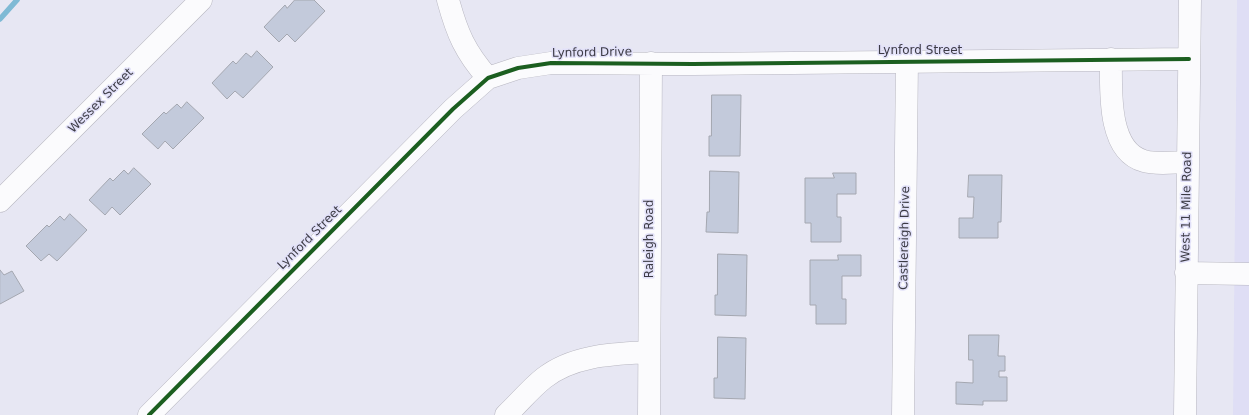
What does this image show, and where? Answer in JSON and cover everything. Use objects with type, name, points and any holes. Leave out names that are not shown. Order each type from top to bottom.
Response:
[{"type":"street","name":"Wessex Street","points":[[0,201],[201,0]]},
{"type":"street","points":[[448,0],[456,27],[471,59],[488,78]]},
{"type":"street","name":"West 11 Mile Road","points":[[1185,415],[1190,0]]},
{"type":"street","points":[[1111,59],[1112,110],[1119,136],[1131,156],[1145,161],[1188,162]]},
{"type":"street","name":"Lynford Street","points":[[651,63],[1189,59]]},
{"type":"street","name":"Castlereigh Drive","points":[[903,415],[907,61]]},
{"type":"street","name":"Lynford Drive","points":[[488,78],[518,68],[551,63],[651,63]]},
{"type":"street","name":"Raleigh Road","points":[[649,415],[651,63]]},
{"type":"street","name":"Lynford Street","points":[[149,415],[453,109],[488,78]]},
{"type":"street","points":[[1186,273],[1249,274]]},
{"type":"street","points":[[506,415],[544,378],[562,366],[589,358],[649,352]]},
{"type":"shaded area","points":[[1237,0],[1249,0],[1249,415],[1233,415]]},
{"type":"building","points":[[295,0],[314,0],[325,11],[295,42],[287,34],[279,42],[264,27],[285,5],[287,8]]},
{"type":"building","points":[[257,51],[273,67],[243,98],[235,91],[227,99],[212,83],[233,61],[236,64],[246,53],[251,57]]},
{"type":"building","points":[[712,95],[741,95],[740,156],[709,156]]},
{"type":"building","points":[[187,102],[204,118],[173,149],[165,141],[158,149],[142,134],[164,112],[166,114],[177,104],[181,108]]},
{"type":"building","points":[[134,168],[151,184],[120,215],[112,207],[105,215],[89,200],[110,178],[113,181],[124,170],[128,174]]},
{"type":"building","points":[[710,171],[739,172],[738,233],[706,232],[707,212],[709,212]]},
{"type":"building","points":[[833,173],[856,173],[856,194],[837,194],[837,217],[841,217],[841,242],[811,242],[811,223],[805,223],[805,178],[834,178]]},
{"type":"building","points":[[969,175],[1002,175],[1001,222],[998,222],[998,238],[959,238],[959,218],[973,218],[974,197],[968,197]]},
{"type":"building","points":[[70,214],[87,230],[57,261],[49,254],[41,261],[26,246],[47,225],[49,227],[60,216],[64,220]]},
{"type":"building","points":[[718,254],[747,255],[746,316],[715,315]]},
{"type":"building","points":[[838,255],[861,255],[861,276],[842,276],[842,299],[846,299],[846,324],[816,324],[816,305],[810,305],[810,260],[838,260]]},
{"type":"building","points":[[0,270],[4,275],[12,271],[24,291],[0,304]]},
{"type":"building","points":[[969,335],[999,335],[998,356],[1005,356],[1005,371],[999,371],[999,377],[1007,377],[1007,401],[983,401],[983,405],[956,404],[956,382],[973,383],[973,360],[969,360]]},
{"type":"building","points":[[718,337],[746,338],[745,399],[714,398],[714,378],[717,378]]},
{"type":"waterway","points":[[0,19],[17,0]]},
{"type":"cycle path","points":[[149,415],[453,109],[488,78],[518,68],[551,63],[693,64],[1189,59]]}]
